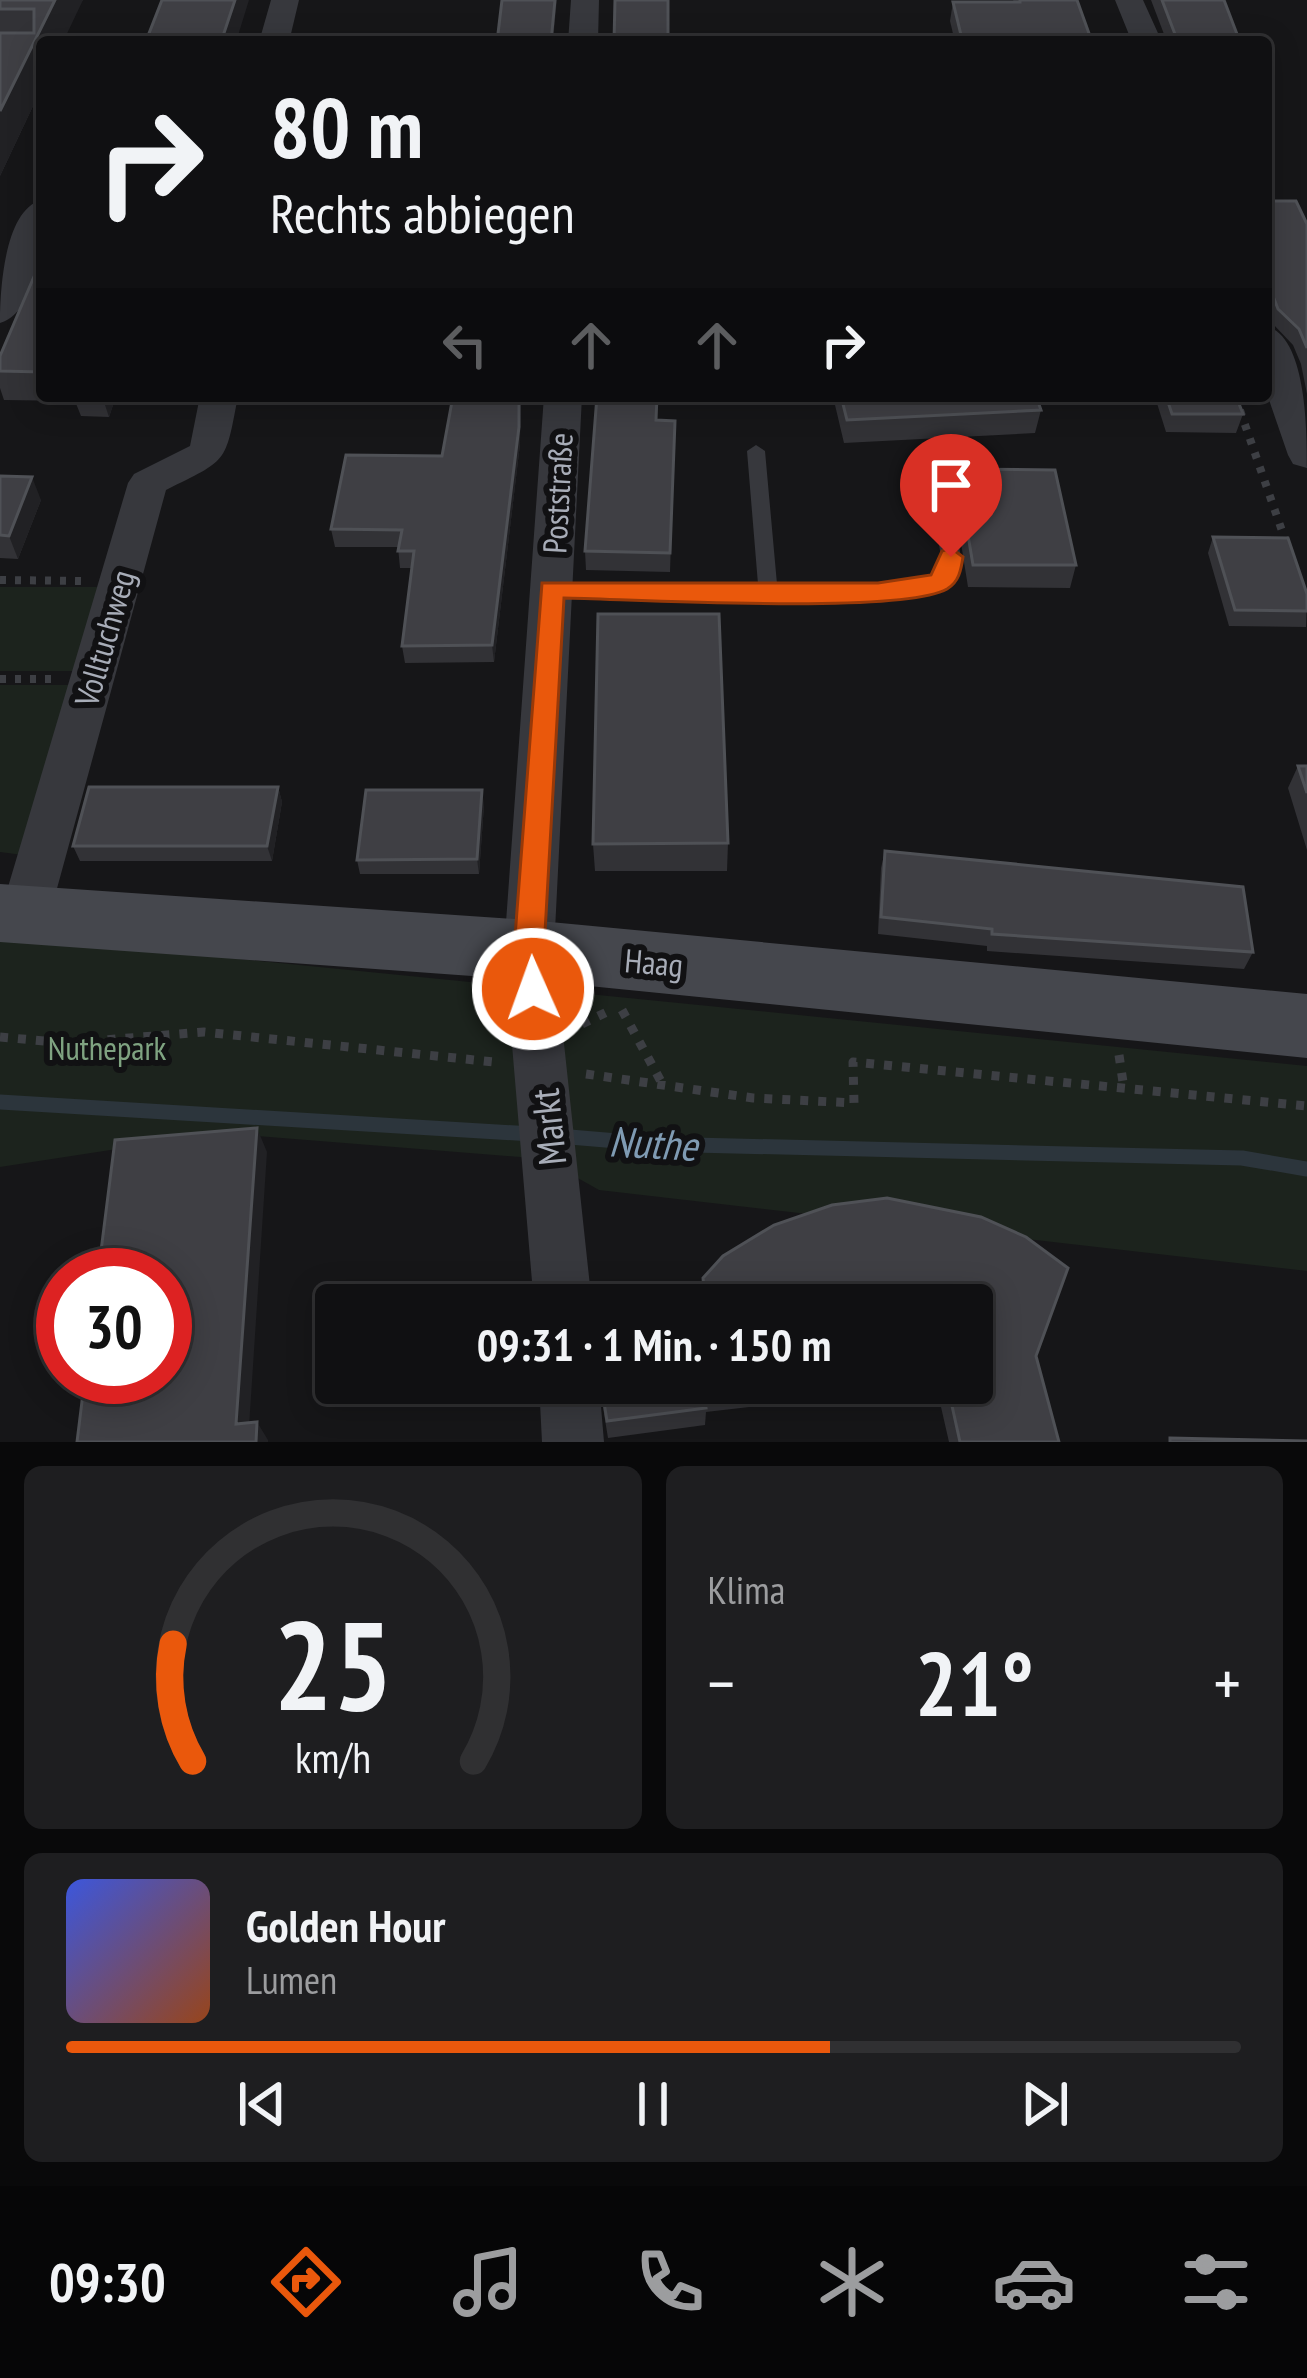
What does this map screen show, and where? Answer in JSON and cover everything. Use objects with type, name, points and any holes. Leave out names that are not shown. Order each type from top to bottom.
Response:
[{"type":"main road","name":"Haag","points":[[13,914],[529,950],[1307,1026]]},
{"type":"street","points":[[276,36],[285,0]]},
{"type":"street","points":[[584,36],[585,0]]},
{"type":"street","points":[[1130,0],[1145,36]]},
{"type":"street","points":[[3,296],[36,223]]},
{"type":"street","points":[[1272,354],[1307,454]]},
{"type":"street","name":"Volltuchweg","points":[[13,914],[148,484],[208,453],[218,402]]},
{"type":"street","name":"Poststraße","points":[[529,950],[563,402]]},
{"type":"street","name":"Markt","points":[[529,950],[567,1065],[553,1169],[561,1284]]},
{"type":"street","points":[[570,1404],[573,1442]]},
{"type":"lane","points":[[756,452],[768,591]]},
{"type":"lane","points":[[551,589],[878,592],[938,583],[947,574],[951,557],[940,494]]},
{"type":"path","points":[[1237,402],[1293,560]]},
{"type":"path","points":[[0,580],[120,581]]},
{"type":"path","points":[[567,1065],[582,1023],[620,1006],[664,1088]]},
{"type":"path","points":[[0,1037],[65,1043],[203,1032],[567,1065],[664,1088],[854,1103],[853,1062],[1307,1106]]},
{"type":"green space","points":[[0,587],[101,587],[76,671],[0,671]]},
{"type":"green space","points":[[0,685],[72,685],[23,855],[0,852]]},
{"type":"green space","name":"Nuthepark","points":[[0,935],[1307,1066],[1307,1271],[599,1190],[544,1159],[221,1133],[0,1167]]},
{"type":"building","points":[[0,0],[55,0],[0,111],[0,33],[34,33],[34,9],[0,9]]},
{"type":"building","points":[[162,0],[235,0],[223,36],[148,36]]},
{"type":"building","points":[[502,0],[555,0],[552,36],[498,36]]},
{"type":"building","points":[[615,0],[668,0],[668,36],[614,36]]},
{"type":"building","points":[[1077,0],[1090,36],[961,36],[953,2]]},
{"type":"building","points":[[1162,0],[1224,0],[1238,36],[1176,36]]},
{"type":"building","points":[[1272,201],[1296,201],[1307,224],[1307,348],[1299,329],[1278,309],[1272,294]]},
{"type":"building","points":[[36,272],[36,372],[0,371],[0,356]]},
{"type":"building","points":[[452,402],[519,402],[492,645],[402,646],[414,551],[398,551],[402,530],[331,529],[346,455],[442,456]]},
{"type":"building","points":[[597,402],[657,402],[656,420],[675,421],[670,553],[585,551]]},
{"type":"building","points":[[842,402],[1038,402],[1041,410],[847,420]]},
{"type":"building","points":[[1168,402],[1238,402],[1243,414],[1172,414]]},
{"type":"building","points":[[957,469],[1055,470],[1076,565],[973,565]]},
{"type":"building","points":[[0,476],[32,477],[9,536],[0,535]]},
{"type":"building","points":[[1213,537],[1288,538],[1307,594],[1307,611],[1235,610]]},
{"type":"building","points":[[598,614],[719,614],[728,843],[593,844]]},
{"type":"building","points":[[1298,766],[1307,766],[1307,793]]},
{"type":"building","points":[[89,787],[278,787],[267,846],[73,846]]},
{"type":"building","points":[[366,790],[482,790],[477,859],[357,860]]},
{"type":"building","points":[[885,851],[1243,887],[1253,952],[992,934],[992,929],[881,917]]},
{"type":"building","points":[[257,1128],[236,1424],[257,1422],[256,1442],[77,1442],[82,1404],[192,1404],[192,1248],[101,1248],[115,1140]]},
{"type":"building","points":[[887,1198],[981,1217],[1026,1237],[1068,1268],[1036,1356],[1059,1442],[960,1442],[952,1404],[993,1404],[993,1284],[704,1284],[703,1278],[723,1256],[774,1225],[832,1205]]},
{"type":"building","points":[[604,1404],[705,1404],[706,1408],[607,1421]]},
{"type":"building","points":[[1170,1438],[1307,1441],[1307,1442],[1170,1442]]},
{"type":"waterway","name":"Nuthe","points":[[0,1102],[532,1134]]},
{"type":"waterway","name":"Nuthe","points":[[558,1136],[653,1144],[1242,1158],[1307,1169]]},
{"type":"route","points":[[533,989],[529,950],[551,589],[878,592],[938,583],[947,574],[951,557]]}]
